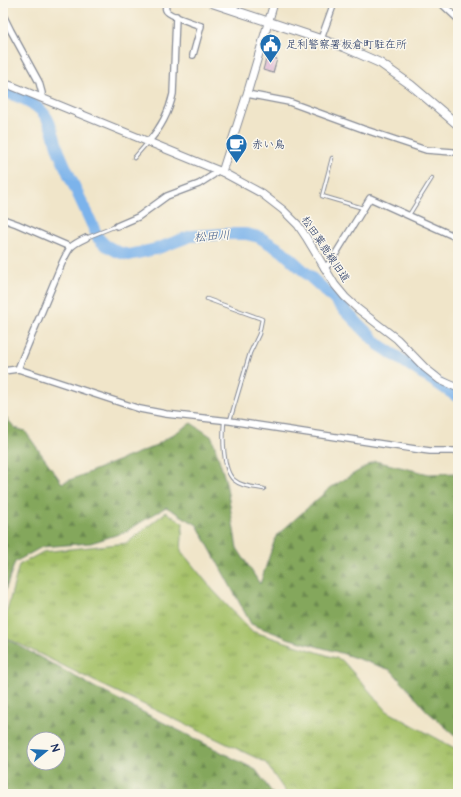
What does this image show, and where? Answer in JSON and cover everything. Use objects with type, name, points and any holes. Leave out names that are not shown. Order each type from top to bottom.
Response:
[{"type":"main road","points":[[212,3],[344,47],[380,63],[411,85],[458,125]]},
{"type":"street","points":[[166,3],[167,12],[202,26],[193,55]]},
{"type":"street","points":[[117,226],[138,217],[167,196],[199,184],[220,171],[247,94],[274,3]]},
{"type":"street","points":[[321,39],[334,3]]},
{"type":"street","points":[[441,3],[458,19]]},
{"type":"street","points":[[3,15],[10,31],[39,82],[42,92],[41,98]]},
{"type":"street","points":[[148,142],[163,121],[170,107],[173,94],[176,16]]},
{"type":"street","name":"松田葉鹿線旧道","points":[[3,83],[220,171],[261,194],[283,210],[298,225],[335,285],[358,309],[397,339],[440,380],[458,388]]},
{"type":"street","points":[[247,94],[289,102],[426,150],[453,152]]},
{"type":"street","points":[[324,268],[330,263],[370,198],[458,238]]},
{"type":"street","points":[[3,219],[70,247]]},
{"type":"street","points":[[18,369],[70,247],[86,238]]},
{"type":"street","points":[[3,371],[18,369],[140,409],[166,414],[227,420],[415,449],[458,450]]},
{"type":"lane","points":[[134,158],[148,142]]},
{"type":"lane","points":[[332,158],[322,196],[364,208]]},
{"type":"lane","points":[[409,215],[432,178]]},
{"type":"lane","points":[[86,238],[117,226]]},
{"type":"lane","points":[[206,299],[262,319],[259,334],[250,353],[227,420],[224,447],[226,463],[234,480],[245,486],[264,489]]},
{"type":"green space","points":[[3,414],[15,428],[25,431],[62,483],[153,447],[191,423],[212,437],[226,482],[237,548],[260,584],[276,536],[330,488],[375,461],[429,474],[458,473],[458,738],[427,711],[391,670],[341,653],[290,639],[251,624],[197,525],[166,507],[125,532],[91,543],[42,547],[15,562],[3,597]]},
{"type":"green space","points":[[166,512],[183,523],[181,551],[212,589],[251,631],[342,660],[387,711],[458,750],[458,794],[287,794],[265,762],[3,636],[3,626],[19,565],[43,552],[127,543]]},
{"type":"green space","points":[[3,637],[94,687],[256,770],[273,794],[3,794]]},
{"type":"building","points":[[267,56],[277,59],[273,73],[263,70]]},
{"type":"waterway","name":"松田川","points":[[3,91],[20,97],[36,106],[48,119],[64,163],[98,238],[105,245],[118,252],[129,255],[156,249],[191,236],[246,234],[259,237],[282,251],[329,294],[379,345],[458,397]]},
{"type":"place","name":"足利警察署板倉町駐在所","points":[[270,64]]},
{"type":"place","name":"赤い鳥","points":[[236,164]]}]
